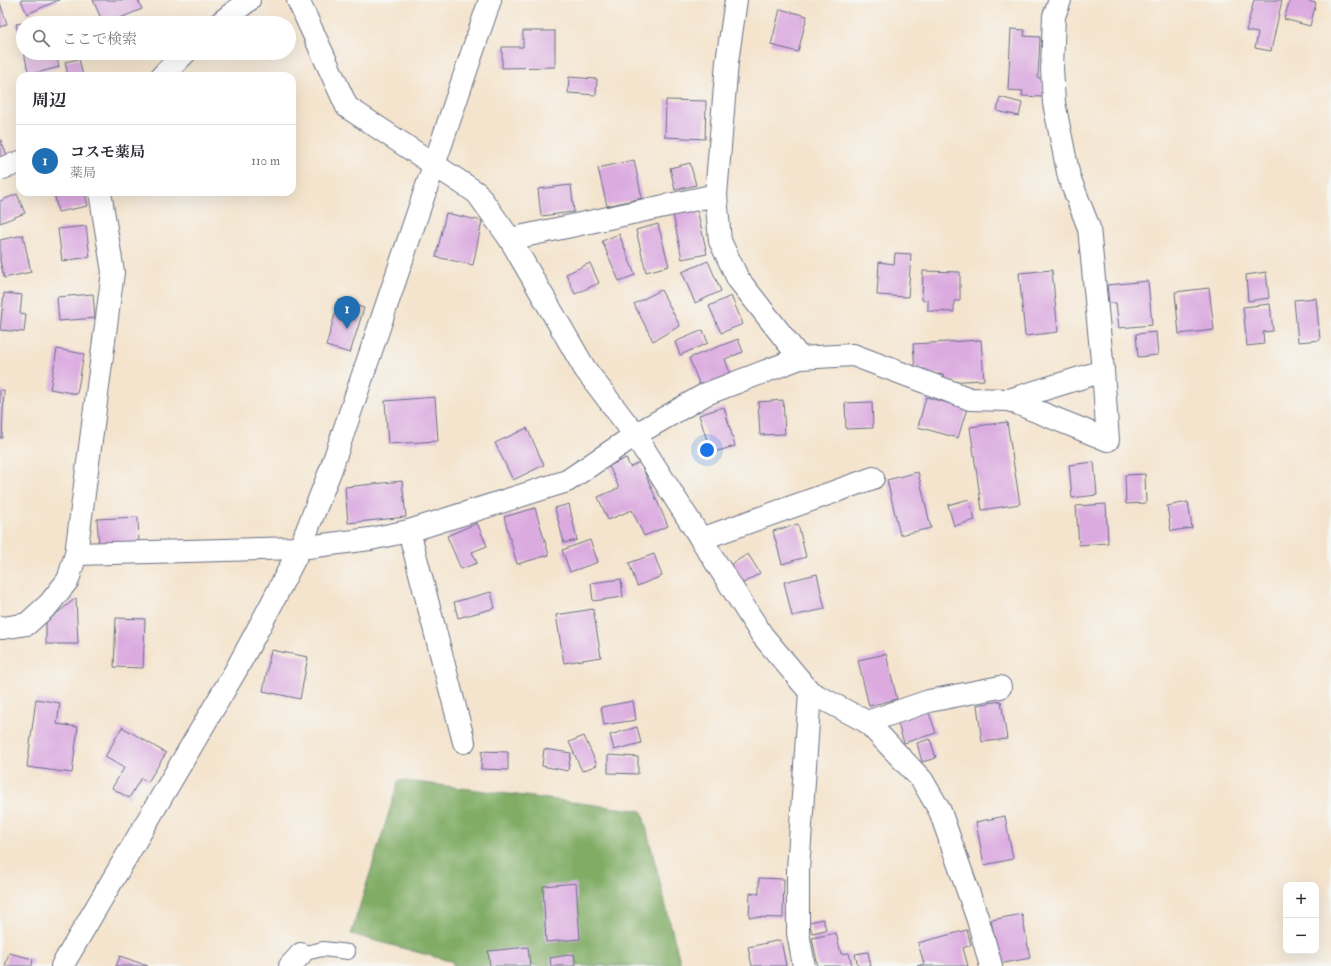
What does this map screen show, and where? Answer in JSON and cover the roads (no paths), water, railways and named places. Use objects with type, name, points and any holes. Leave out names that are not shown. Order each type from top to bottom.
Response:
[{"type":"street","points":[[229,16],[249,0]]},
{"type":"street","points":[[298,0],[347,107],[477,193],[510,239],[585,369],[635,435],[762,634],[810,692],[867,722],[922,780],[940,812],[978,920],[991,966]]},
{"type":"street","points":[[62,966],[236,670],[300,548],[331,469],[433,164],[490,0]]},
{"type":"street","points":[[736,0],[727,62],[716,194],[720,241],[738,278],[800,358]]},
{"type":"street","points":[[1009,400],[1108,440],[1089,228],[1069,177],[1054,103],[1052,68],[1054,16],[1060,0]]},
{"type":"street","points":[[166,72],[178,60]]},
{"type":"street","points":[[0,169],[16,163]]},
{"type":"street","points":[[510,239],[716,194]]},
{"type":"street","points":[[0,628],[27,624],[49,604],[68,580],[76,554],[113,272],[101,196]]},
{"type":"street","points":[[76,554],[300,548],[370,539],[409,531],[567,481],[635,435],[706,394],[800,358],[853,355],[970,399],[1009,400],[1103,371]]},
{"type":"street","points":[[701,539],[873,478]]},
{"type":"street","points":[[409,531],[464,742]]},
{"type":"street","points":[[867,722],[929,702],[1000,687]]},
{"type":"street","points":[[804,966],[798,933],[798,870],[810,692]]},
{"type":"lane","points":[[295,960],[323,949],[348,952]]},
{"type":"place","name":"コスモ薬局","points":[[347,329]]}]
